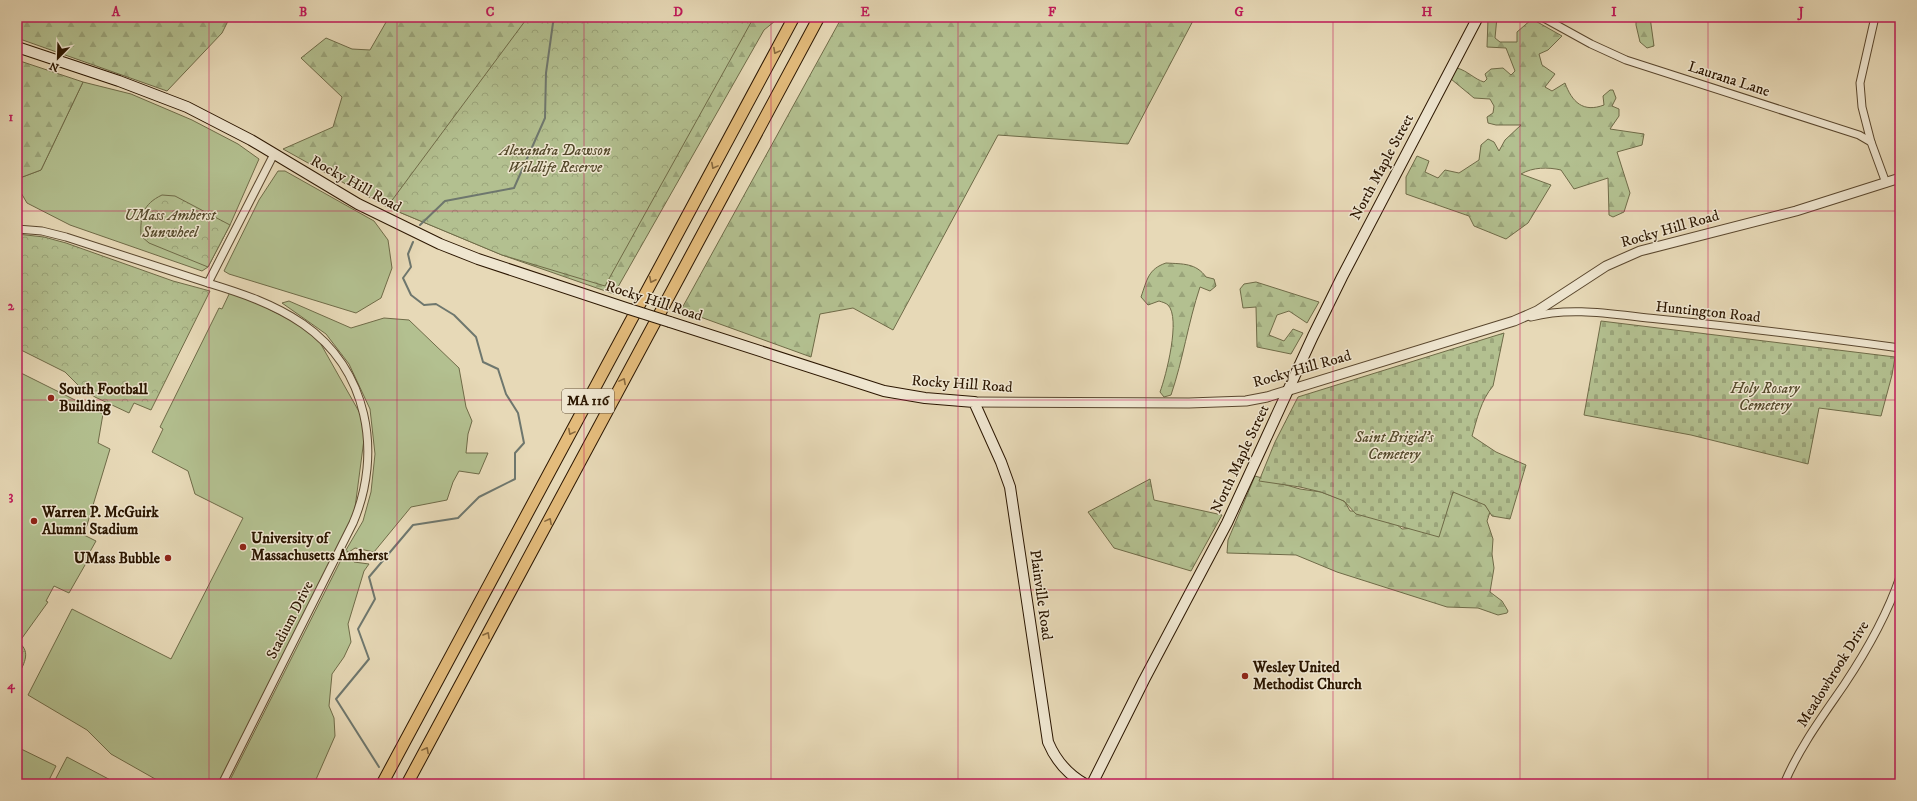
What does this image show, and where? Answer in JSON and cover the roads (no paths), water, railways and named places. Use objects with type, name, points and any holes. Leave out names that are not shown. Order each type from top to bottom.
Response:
[{"type":"main road","name":"MA 116","points":[[382,784],[794,17]]},
{"type":"main road","name":"MA 116","points":[[407,784],[819,17]]},
{"type":"main road","name":"North Maple Street","points":[[1092,784],[1140,687],[1225,527],[1342,277],[1478,17]]},
{"type":"main road","name":"Rocky Hill Road","points":[[22,49],[119,81],[175,102],[228,127],[358,204],[440,244],[473,258],[884,391],[925,398],[974,402]]},
{"type":"main road","name":"Plainville Road","points":[[974,402],[1001,462],[1010,487],[1048,742],[1059,763],[1066,771],[1085,784]]},
{"type":"street","name":"Laurana Lane","points":[[1542,17],[1592,44],[1626,60],[1859,135],[1871,142]]},
{"type":"street","points":[[1875,17],[1860,83],[1862,107],[1871,142],[1886,183]]},
{"type":"street","points":[[208,283],[274,154]]},
{"type":"street","name":"Rocky Hill Road","points":[[974,402],[1196,403],[1246,401],[1287,392],[1514,321],[1537,311],[1606,266],[1640,251],[1796,211],[1900,178]]},
{"type":"street","name":"Stadium Drive","points":[[17,229],[42,231],[66,237],[208,283],[278,308],[302,323],[319,337],[341,365],[356,391],[364,412],[368,448],[363,495],[351,527],[222,784]]},
{"type":"street","name":"Huntington Road","points":[[1514,321],[1553,313],[1579,312],[1683,321],[1900,348]]},
{"type":"street","name":"Meadowbrook Drive","points":[[1784,784],[1805,742],[1845,684],[1874,635],[1900,577]]},
{"type":"waterway","points":[[420,225],[445,201],[514,188],[545,118],[546,73],[553,23],[556,17]]},
{"type":"waterway","points":[[379,767],[336,699],[369,659],[358,629],[375,599],[369,577],[413,525],[458,518],[479,497],[515,479],[515,453],[524,443],[518,413],[506,394],[498,369],[483,362],[476,337],[454,315],[436,304],[424,305],[411,295],[403,278],[411,267],[408,254],[413,242]]},
{"type":"place","name":"South Football Building","points":[[51,398]]},
{"type":"place","name":"Warren P. McGuirk Alumni Stadium","points":[[34,521]]},
{"type":"place","name":"University of Massachusetts Amherst","points":[[243,547]]},
{"type":"place","name":"UMass Bubble","points":[[168,558]]},
{"type":"place","name":"Wesley United Methodist Church","points":[[1245,676]]},
{"type":"park label","name":"Alexandra Dawson Wildlife Reserve","points":[[555,158]]},
{"type":"park label","name":"UMass Amherst Sunwheel","points":[[170,224]]},
{"type":"park label","name":"Holy Rosary Cemetery","points":[[1765,396]]},
{"type":"park label","name":"Saint Brigid's Cemetery","points":[[1394,446]]}]
